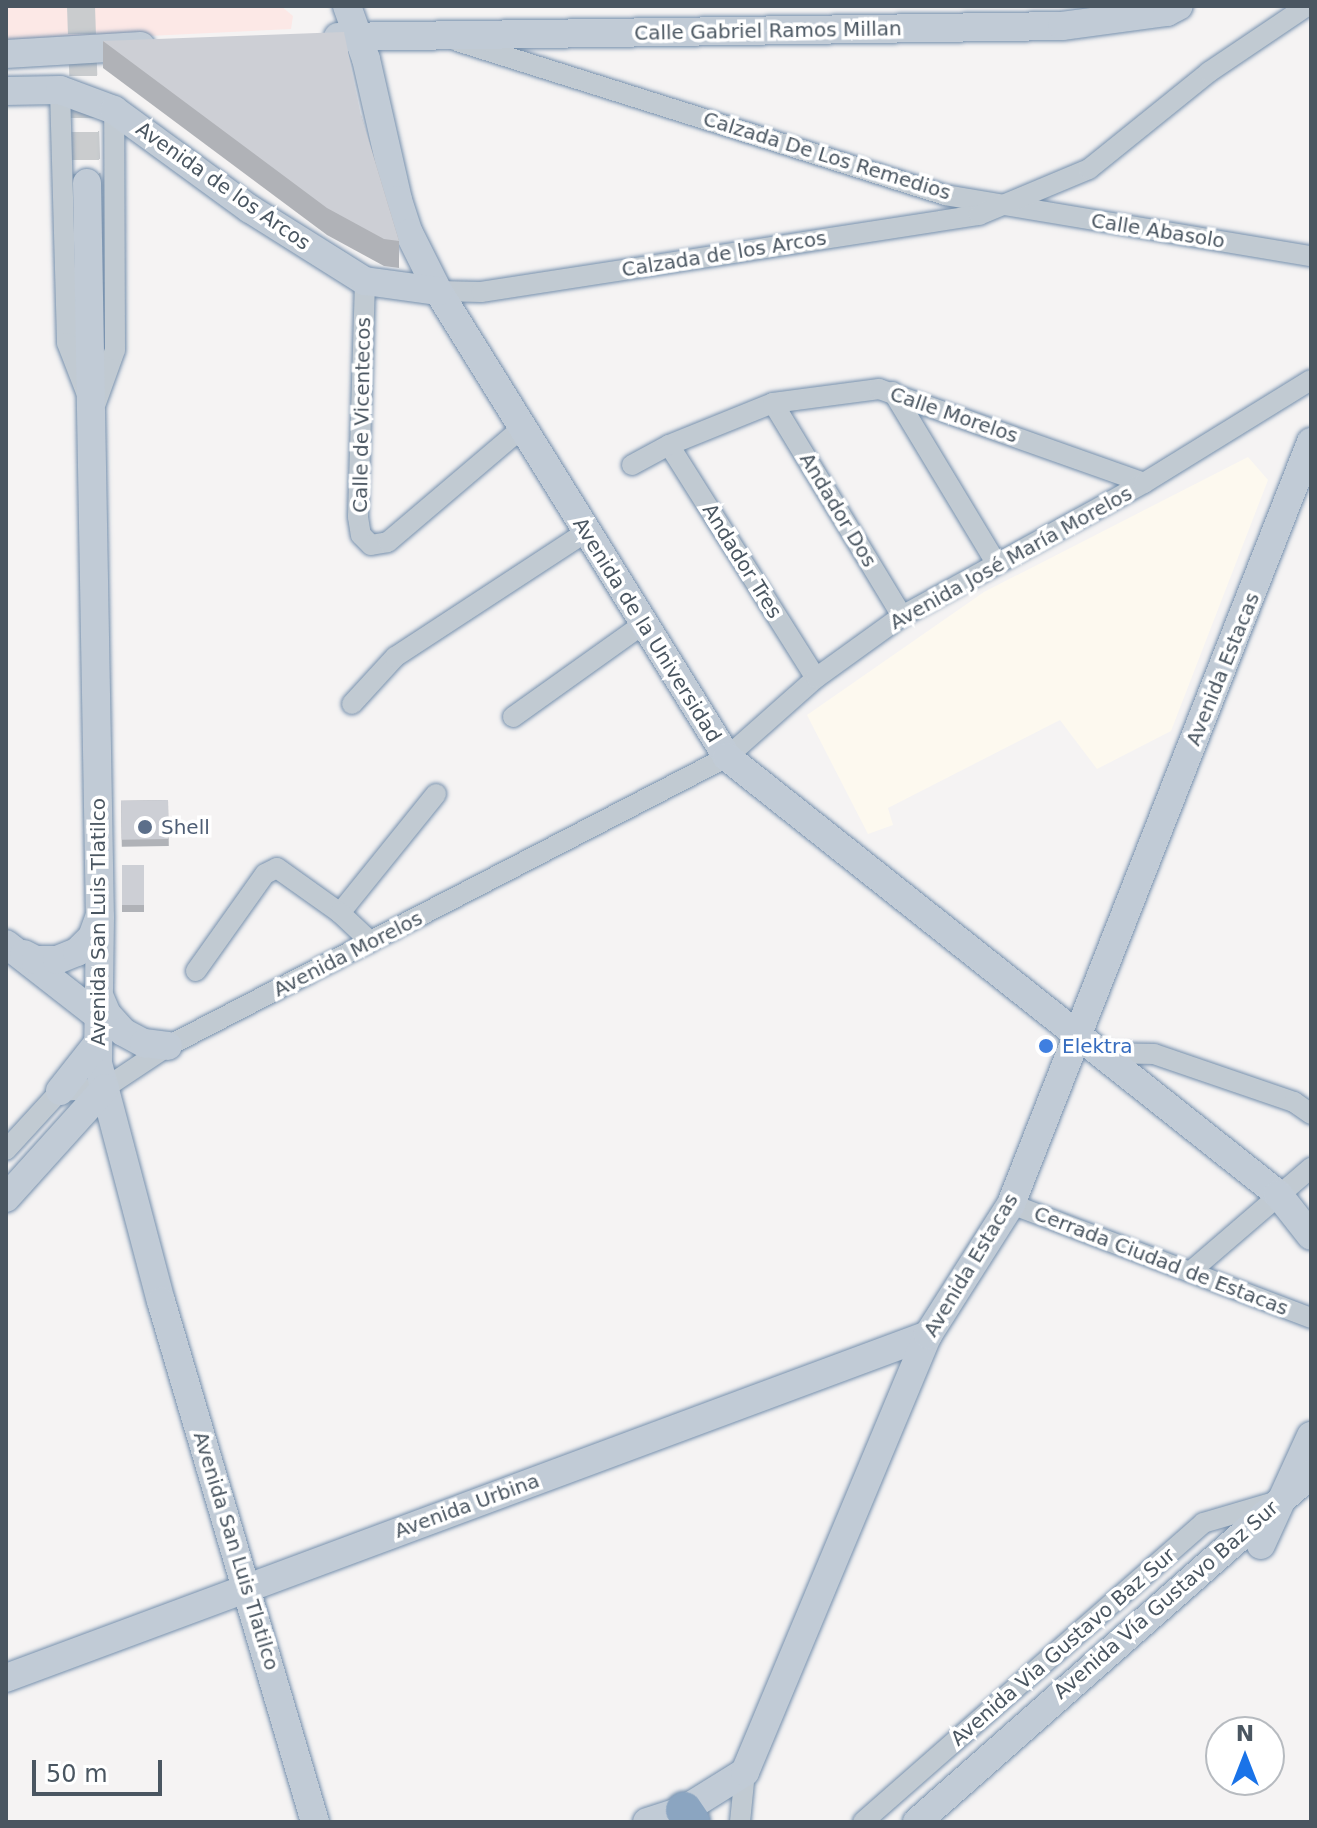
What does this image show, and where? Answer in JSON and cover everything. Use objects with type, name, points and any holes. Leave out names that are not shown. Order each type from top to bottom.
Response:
[{"type":"main road","points":[[327,6],[356,36]]},
{"type":"main road","name":"Avenida de la Universidad","points":[[347,6],[374,89],[398,200],[438,291],[727,757],[1278,1194],[1311,1236]]},
{"type":"main road","name":"Calle Gabriel Ramos Millan","points":[[308,38],[1062,26],[1167,12],[1179,6]]},
{"type":"main road","points":[[6,54],[171,45]]},
{"type":"main road","name":"Avenida de los Arcos","points":[[6,91],[60,90],[114,110],[250,209],[365,281],[438,291]]},
{"type":"main road","name":"Avenida San Luis Tlatilco","points":[[87,183],[100,917],[98,1017],[105,1088],[161,1301],[315,1822]]},
{"type":"main road","name":"Avenida Estacas","points":[[745,1772],[928,1335],[1011,1204],[1311,442]]},
{"type":"main road","points":[[11,947],[36,960],[57,960],[77,952],[92,937],[100,917]]},
{"type":"main road","points":[[11,947],[98,1017]]},
{"type":"main road","points":[[60,1091],[98,1017],[107,1014],[123,1032],[144,1043],[168,1046]]},
{"type":"main road","name":"Avenida Morelos","points":[[6,1198],[105,1088]]},
{"type":"main road","name":"Avenida Urbina","points":[[6,1678],[928,1335]]},
{"type":"main road","points":[[1261,1545],[1311,1436]]},
{"type":"main road","name":"Avenida Vía Gustavo Baz Sur","points":[[1021,1728],[1311,1474]]},
{"type":"main road","name":"Avenida Via Gustavo Baz Sur","points":[[917,1822],[1021,1728]]},
{"type":"main road","points":[[647,1822],[688,1816],[745,1772]]},
{"type":"street","name":"Calzada De Los Remedios","points":[[441,36],[945,195],[1006,203],[1089,169],[1209,72],[1307,6]]},
{"type":"street","points":[[60,90],[67,343],[93,411]]},
{"type":"street","points":[[93,411],[115,350],[114,110]]},
{"type":"street","name":"Calle Abasolo","points":[[1006,203],[1047,214],[1311,256]]},
{"type":"street","name":"Calzada de los Arcos","points":[[438,291],[481,292],[979,215],[1006,203]]},
{"type":"street","name":"Calle de Vicentecos","points":[[365,281],[358,517],[361,535],[371,545],[388,542],[521,429]]},
{"type":"street","name":"Avenida José María Morelos","points":[[727,757],[816,678],[902,616],[1144,483],[1311,380]]},
{"type":"street","name":"Calle Morelos","points":[[632,465],[669,445],[773,403],[864,389],[893,392],[1144,483]]},
{"type":"street","points":[[893,392],[996,563]]},
{"type":"street","name":"Andador Dos","points":[[773,403],[902,616]]},
{"type":"street","name":"Andador Tres","points":[[669,445],[816,678]]},
{"type":"street","points":[[352,704],[395,657],[586,532]]},
{"type":"street","points":[[513,717],[645,623]]},
{"type":"street","name":"Avenida Morelos","points":[[105,1088],[168,1046],[727,757]]},
{"type":"street","points":[[340,913],[436,794]]},
{"type":"street","points":[[196,971],[271,870],[284,871],[340,913],[371,942]]},
{"type":"street","points":[[1101,1053],[1154,1054],[1294,1102],[1311,1114]]},
{"type":"street","points":[[6,1150],[60,1091],[105,1088]]},
{"type":"street","points":[[1190,1272],[1311,1168]]},
{"type":"street","name":"Cerrada Ciudad de Estacas","points":[[1011,1204],[1311,1318]]},
{"type":"street","name":"Avenida Via Gustavo Baz Sur","points":[[863,1822],[1203,1523],[1279,1501]]},
{"type":"street","points":[[740,1822],[745,1772]]},
{"type":"shaded area","points":[[6,6],[281,6],[293,16],[291,29],[6,43]]},
{"type":"shaded area","points":[[1248,457],[1268,480],[1171,731],[1097,769],[1060,720],[888,808],[893,825],[868,834],[807,715],[984,592]]},
{"type":"building","points":[[344,32],[361,115],[399,241],[384,239],[327,208],[103,41]]},
{"type":"building","name":"Shell","points":[[168,800],[169,839],[122,840],[121,801]]},
{"type":"building","name":"Shell","points":[[122,865],[144,865],[144,905],[122,905]]},
{"type":"tunnel","points":[[81,6],[87,183]]},
{"type":"place","name":"Shell","points":[[145,827]]},
{"type":"place","name":"Elektra","points":[[1046,1046]]}]
